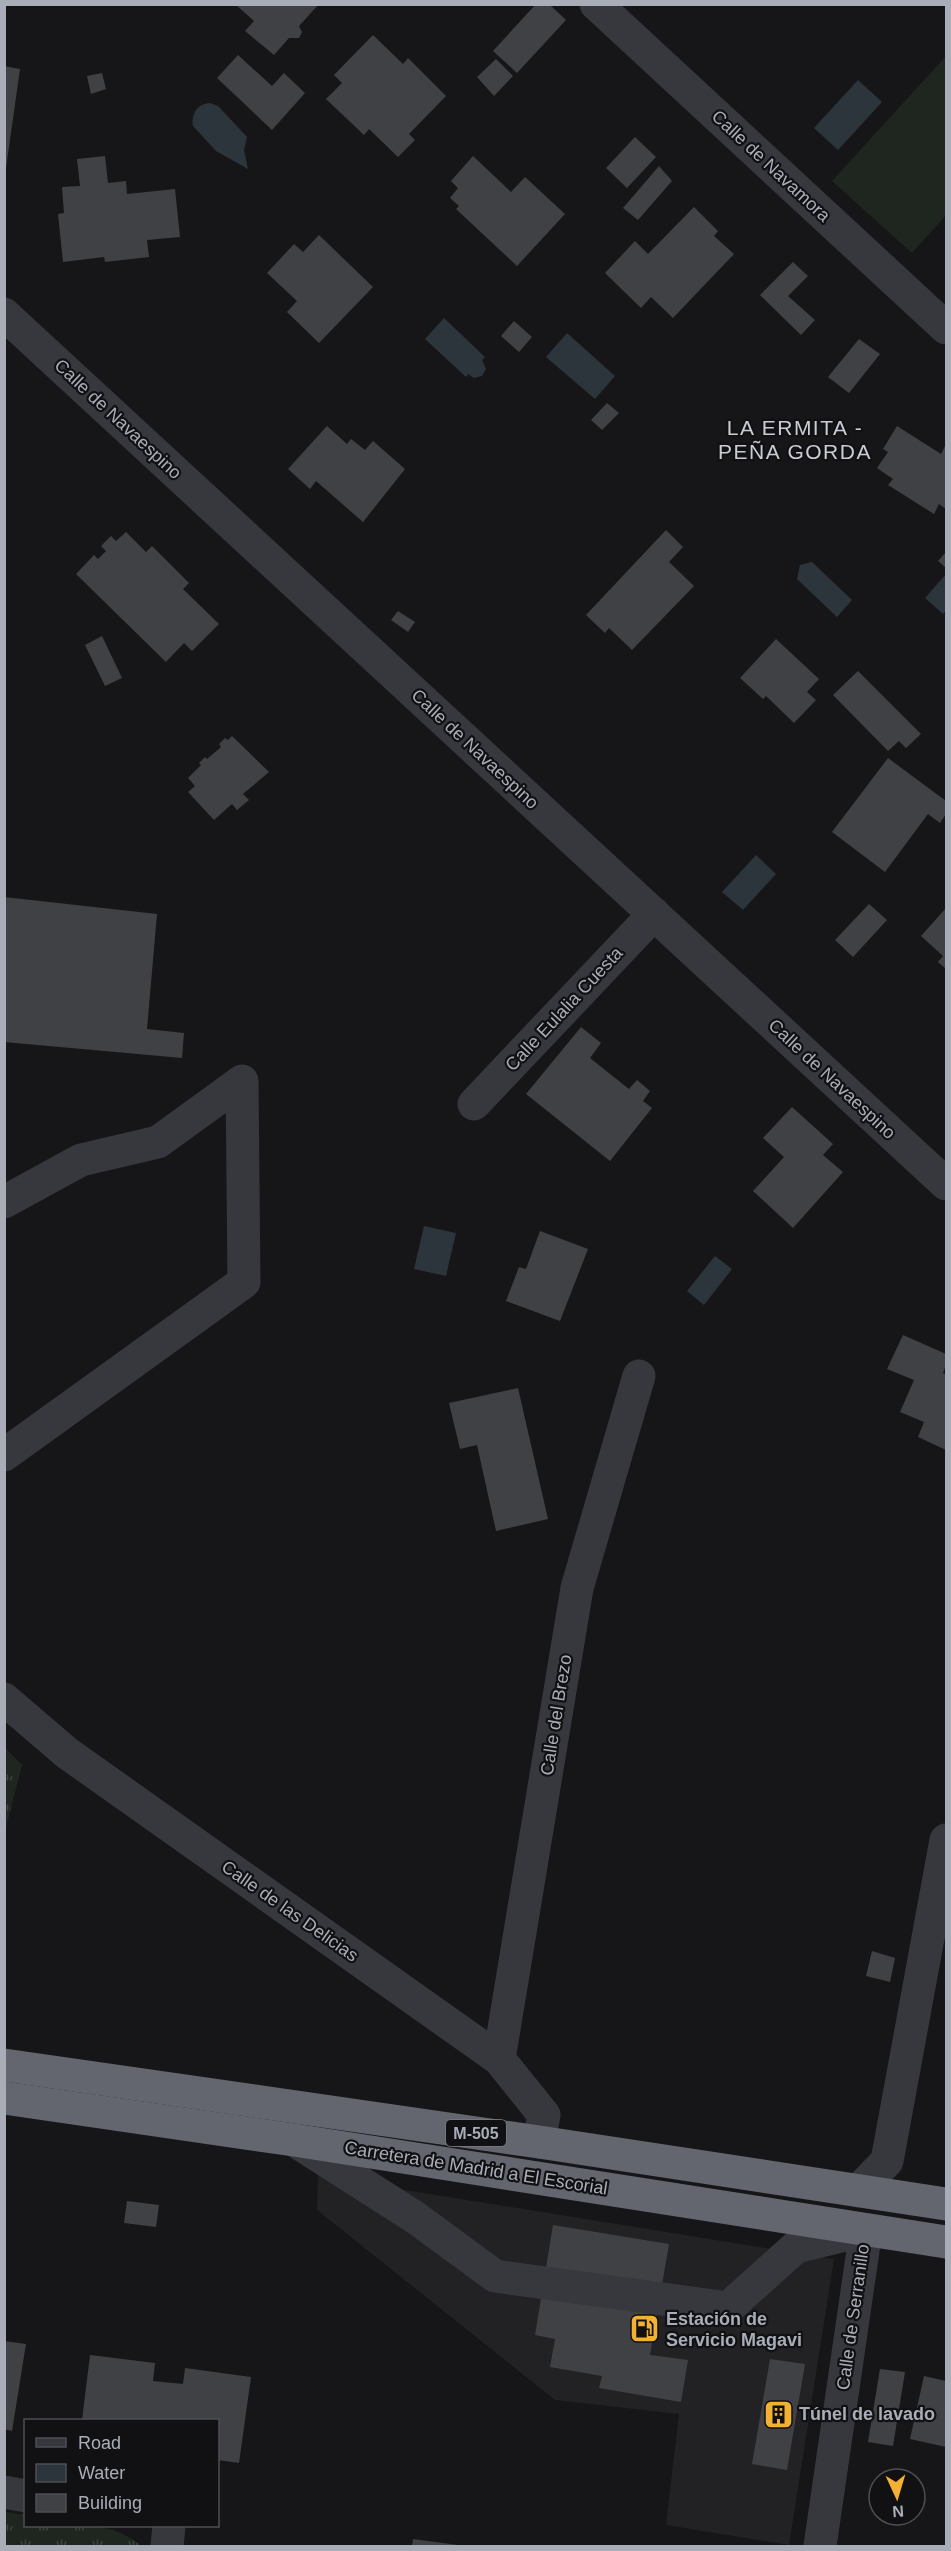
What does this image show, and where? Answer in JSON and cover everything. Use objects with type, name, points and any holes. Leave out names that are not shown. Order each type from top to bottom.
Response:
[{"type":"highway","name":"Carretera de Madrid a El Escorial","points":[[4,2065],[539,2142],[946,2204]]},
{"type":"highway","name":"Carretera de Madrid a El Escorial","points":[[4,2098],[294,2140],[946,2242]]},
{"type":"street","name":"Calle de Navamora","points":[[597,4],[946,328]]},
{"type":"street","name":"Calle de Navaespino","points":[[4,314],[946,1184]]},
{"type":"street","name":"Calle Eulalia Cuesta","points":[[474,1104],[654,914]]},
{"type":"street","points":[[4,1203],[81,1160],[158,1142],[242,1081],[244,1282],[4,1455]]},
{"type":"street","name":"Calle del Brezo","points":[[500,2059],[577,1588],[639,1376]]},
{"type":"street","name":"Calle de las Delicias","points":[[4,1699],[67,1753],[500,2059],[544,2115],[539,2142]]},
{"type":"street","points":[[858,2191],[887,2161],[946,1840]]},
{"type":"street","points":[[294,2140],[416,2218],[495,2276],[728,2308],[796,2247],[866,2230]]},
{"type":"street","name":"Calle de Serranillo","points":[[820,2547],[866,2230]]},
{"type":"street","points":[[4,2492],[24,2496]]},
{"type":"street","points":[[166,2547],[169,2527]]},
{"type":"shaded area","name":"Estación de Servicio Magavi","points":[[318,2176],[834,2259],[789,2545],[666,2525],[679,2414],[555,2400],[317,2210]]},
{"type":"green space","points":[[946,56],[946,215],[912,253],[832,181]]},
{"type":"green space","points":[[5,1748],[22,1765],[5,1831]]},
{"type":"green space","points":[[4,2512],[24,2515],[24,2527],[101,2527],[129,2537],[141,2546],[5,2546]]},
{"type":"water","points":[[858,80],[882,102],[838,150],[814,128]]},
{"type":"water","points":[[210,103],[218,106],[247,137],[244,150],[248,169],[216,151],[193,126],[196,110]]},
{"type":"water","points":[[444,318],[485,357],[482,360],[486,369],[482,376],[474,378],[468,374],[466,377],[425,339]]},
{"type":"water","points":[[567,333],[615,376],[595,399],[546,357]]},
{"type":"water","points":[[812,562],[852,600],[837,617],[797,579],[800,565]]},
{"type":"water","points":[[946,574],[946,610],[943,614],[925,598]]},
{"type":"water","points":[[756,855],[776,874],[743,910],[722,892]]},
{"type":"water","points":[[424,1226],[456,1233],[446,1276],[414,1269]]},
{"type":"water","points":[[715,1256],[732,1269],[704,1305],[687,1291]]},
{"type":"building","points":[[235,4],[319,4],[299,26],[302,32],[299,38],[289,38],[274,55],[245,31],[254,21]]},
{"type":"building","points":[[536,4],[549,4],[566,20],[517,73],[493,51]]},
{"type":"building","points":[[373,35],[403,64],[408,58],[446,96],[409,134],[415,140],[398,157],[369,129],[364,135],[326,99],[342,83],[334,75]]},
{"type":"building","points":[[238,55],[272,86],[284,73],[305,93],[272,130],[217,78]]},
{"type":"building","points":[[496,59],[513,76],[494,96],[477,77]]},
{"type":"building","points":[[4,66],[20,69],[6,168],[4,168]]},
{"type":"building","points":[[102,73],[106,89],[91,94],[87,76]]},
{"type":"building","points":[[635,137],[656,157],[627,188],[606,168]]},
{"type":"building","points":[[105,156],[108,183],[126,181],[127,194],[175,189],[180,237],[147,240],[149,257],[105,262],[104,257],[63,262],[58,214],[64,213],[62,187],[80,186],[77,159]]},
{"type":"building","points":[[473,156],[511,192],[525,177],[565,214],[517,266],[456,209],[459,206],[450,198],[458,188],[451,181]]},
{"type":"building","points":[[659,166],[672,181],[638,220],[623,208]]},
{"type":"building","points":[[694,207],[718,231],[714,236],[734,254],[673,318],[651,297],[641,308],[605,273],[635,241],[648,254]]},
{"type":"building","points":[[319,235],[373,287],[319,343],[287,312],[297,301],[267,273],[294,244],[303,252]]},
{"type":"building","points":[[793,262],[808,276],[788,296],[815,320],[801,335],[760,295]]},
{"type":"building","points":[[514,321],[532,337],[519,352],[501,336]]},
{"type":"building","points":[[859,339],[880,354],[849,393],[828,377]]},
{"type":"building","points":[[607,403],[619,413],[602,430],[591,420]]},
{"type":"building","points":[[327,426],[347,444],[351,439],[365,450],[373,441],[405,469],[363,522],[316,481],[310,489],[288,469]]},
{"type":"building","points":[[897,426],[941,454],[946,444],[946,509],[939,504],[934,514],[888,485],[893,479],[877,468],[888,452],[883,449]]},
{"type":"building","points":[[666,530],[683,547],[669,562],[694,586],[632,650],[609,628],[605,633],[586,615]]},
{"type":"building","points":[[126,532],[146,552],[152,546],[189,583],[183,589],[219,624],[192,651],[184,643],[166,662],[76,574],[94,555],[98,559],[106,551],[101,546],[111,536],[116,541]]},
{"type":"building","points":[[946,552],[946,568],[938,561]]},
{"type":"building","points":[[398,611],[415,622],[408,632],[391,620]]},
{"type":"building","points":[[102,636],[122,678],[105,686],[85,645]]},
{"type":"building","points":[[776,639],[819,679],[807,692],[816,700],[794,723],[766,696],[763,699],[740,678]]},
{"type":"building","points":[[858,671],[921,734],[906,748],[899,741],[888,751],[833,695]]},
{"type":"building","points":[[232,736],[269,772],[243,794],[249,800],[237,810],[232,804],[214,820],[188,792],[195,786],[188,778],[201,765],[199,763],[205,757],[207,759],[221,747],[219,744],[225,738],[228,740]]},
{"type":"building","points":[[888,758],[946,801],[946,814],[940,823],[928,814],[885,872],[832,832]]},
{"type":"building","points":[[4,897],[157,914],[147,1029],[184,1033],[182,1058],[4,1042]]},
{"type":"building","points":[[869,904],[887,920],[853,957],[835,940]]},
{"type":"building","points":[[946,908],[946,969],[938,962],[943,956],[921,936]]},
{"type":"building","points":[[581,1027],[601,1043],[590,1058],[629,1089],[637,1080],[650,1091],[643,1101],[652,1108],[610,1161],[526,1094]]},
{"type":"building","points":[[792,1107],[833,1144],[823,1155],[843,1172],[793,1228],[753,1191],[784,1157],[763,1138]]},
{"type":"building","points":[[540,1231],[588,1249],[560,1321],[506,1301],[519,1267],[526,1269]]},
{"type":"building","points":[[903,1335],[946,1354],[943,1373],[946,1375],[946,1450],[918,1437],[924,1422],[900,1412],[914,1380],[887,1369]]},
{"type":"building","points":[[518,1388],[548,1519],[496,1531],[477,1445],[460,1449],[449,1403]]},
{"type":"building","points":[[872,1951],[895,1958],[890,1982],[866,1976]]},
{"type":"building","points":[[127,2201],[159,2205],[156,2227],[124,2223]]},
{"type":"building","points":[[553,2225],[669,2244],[650,2355],[688,2360],[681,2402],[599,2388],[602,2376],[550,2367],[555,2339],[535,2335]]},
{"type":"building","points":[[4,2341],[26,2344],[12,2431],[4,2429]]},
{"type":"building","points":[[90,2355],[155,2363],[153,2381],[183,2384],[185,2368],[251,2377],[239,2463],[219,2460],[219,2419],[82,2419]]},
{"type":"building","name":"Túnel de lavado","points":[[770,2359],[805,2364],[787,2470],[752,2464]]},
{"type":"building","points":[[880,2369],[905,2372],[893,2446],[868,2442]]},
{"type":"building","points":[[924,2376],[946,2381],[946,2447],[910,2439]]},
{"type":"building","points":[[413,2539],[458,2545],[458,2546],[412,2546]]},
{"type":"place","name":"Estación de Servicio Magavi","points":[[645,2329]]},
{"type":"place","name":"Túnel de lavado","points":[[778,2414]]},
{"type":"district","name":"LA ERMITA - PEÑA GORDA","points":[[795,439]]}]
